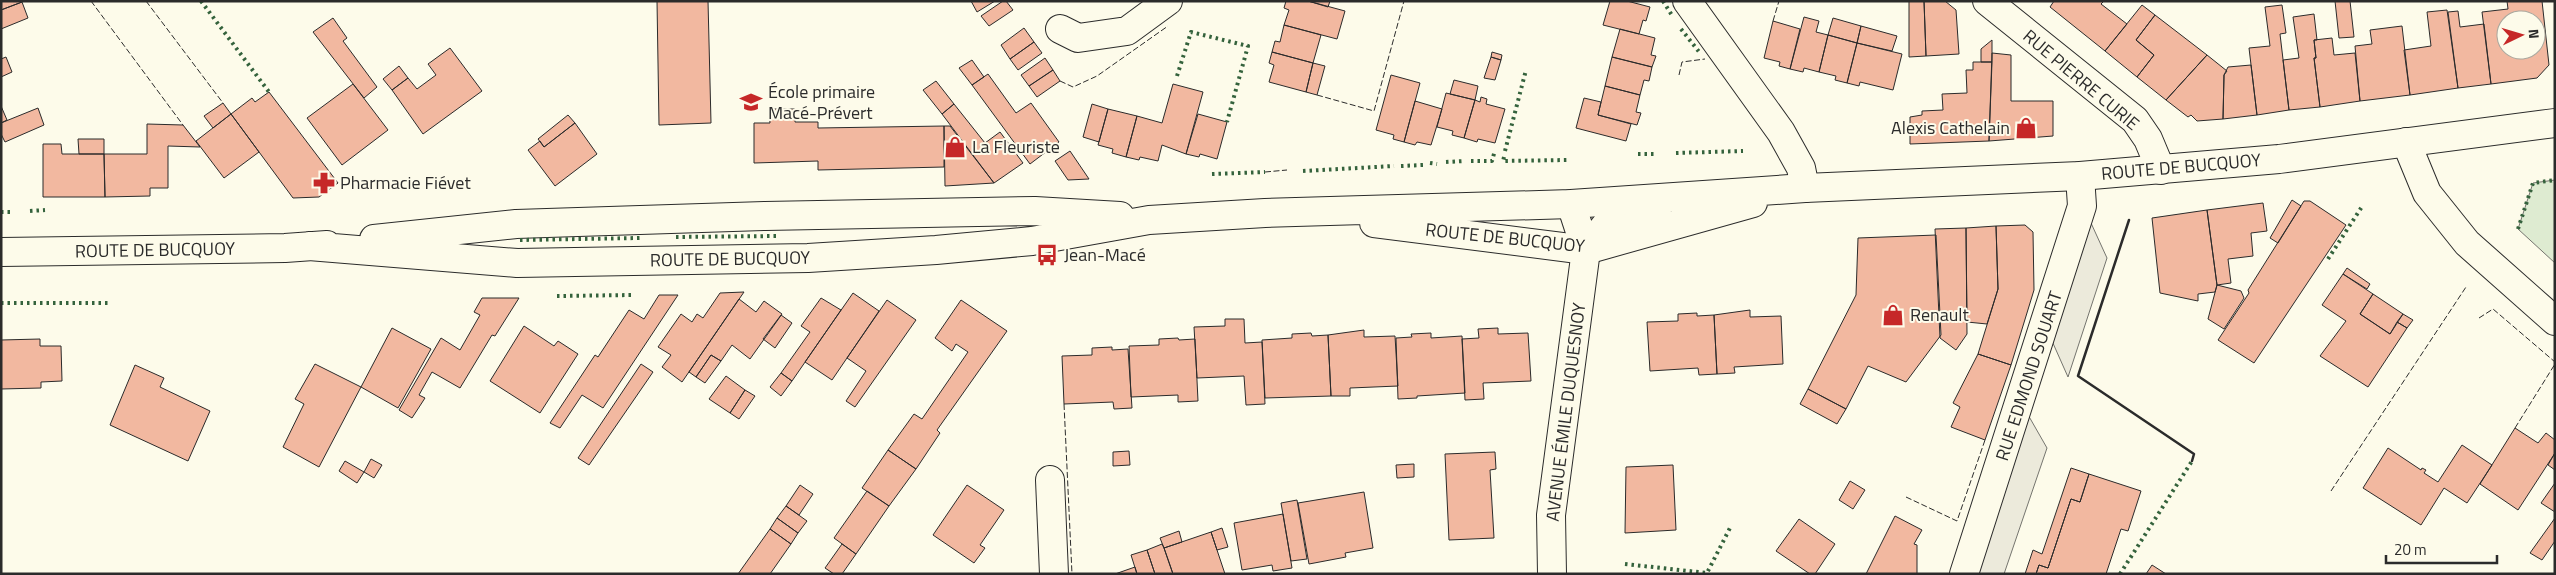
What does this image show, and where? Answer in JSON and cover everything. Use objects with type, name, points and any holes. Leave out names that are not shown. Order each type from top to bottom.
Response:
[{"type":"main road","points":[[1060,29],[1078,38],[1127,31],[1168,1]]},
{"type":"main road","points":[[1687,1],[1781,132],[1801,168],[1805,188]]},
{"type":"main road","name":"RUE PIERRE CURIE","points":[[1987,1],[2134,120],[2148,139],[2161,170]]},
{"type":"main road","name":"ROUTE DE BUCQUOY","points":[[309,246],[517,263],[808,258],[946,250],[1032,241],[1149,220],[1288,212],[1571,204],[1805,188],[2080,176],[2161,170],[2279,159],[2555,123]]},
{"type":"main road","points":[[2406,142],[2427,193],[2467,243],[2555,321]]},
{"type":"main road","name":"RUE EDMOND SOUART","points":[[1964,574],[2082,206],[2080,176]]},
{"type":"main road","name":"ROUTE DE BUCQUOY","points":[[1288,212],[1586,250],[1805,188]]},
{"type":"main road","points":[[1586,250],[1613,216],[1648,209],[1674,197]]},
{"type":"main road","points":[[1571,204],[1586,250]]},
{"type":"main road","name":"ROUTE DE BUCQUOY","points":[[1,252],[309,246],[516,224],[1034,211],[1088,213],[1149,220]]},
{"type":"main road","name":"AVENUE ÉMILE DUQUESNOY","points":[[1552,574],[1551,515],[1586,250]]},
{"type":"main road","points":[[1050,480],[1054,574]]},
{"type":"green space","points":[[2555,180],[2555,263],[2518,229],[2533,183]]},
{"type":"shaded area","points":[[2091,223],[2107,258],[2068,377],[2052,341]]},
{"type":"shaded area","points":[[2027,413],[2047,448],[2004,574],[1975,574]]},
{"type":"building","points":[[1,1],[22,1],[22,2],[1,10]]},
{"type":"building","points":[[657,1],[708,1],[711,123],[659,125]]},
{"type":"building","points":[[971,1],[995,1],[977,12]]},
{"type":"building","points":[[1003,1],[1006,1],[1013,10],[989,26],[981,16]]},
{"type":"building","points":[[1286,1],[1308,1],[1345,11],[1337,39],[1284,25],[1289,10],[1284,8]]},
{"type":"building","points":[[1308,1],[1330,1],[1328,7]]},
{"type":"building","points":[[1610,1],[1627,1],[1650,7],[1646,21],[1643,20],[1639,34],[1603,25]]},
{"type":"building","points":[[1909,1],[1924,1],[1926,56],[1909,57]]},
{"type":"building","points":[[1924,1],[1945,1],[1956,10],[1959,54],[1926,56]]},
{"type":"building","points":[[2054,1],[2104,1],[2101,4],[2127,24],[2105,51],[2050,7]]},
{"type":"building","points":[[2335,1],[2350,1],[2354,37],[2339,38]]},
{"type":"building","points":[[2507,1],[2542,1],[2543,10],[2499,10],[2508,9]]},
{"type":"building","points":[[22,2],[28,18],[1,29],[1,10]]},
{"type":"building","points":[[2142,5],[2155,15],[2136,40],[2154,55],[2137,77],[2105,51]]},
{"type":"building","points":[[2282,5],[2286,33],[2280,34],[2289,110],[2257,115],[2249,48],[2270,46],[2265,7]]},
{"type":"building","points":[[2447,10],[2458,88],[2410,95],[2404,50],[2431,46],[2427,12]]},
{"type":"building","points":[[2496,10],[2496,60],[2546,60],[2546,38],[2549,65],[2537,78],[2491,84],[2482,12]]},
{"type":"building","points":[[2458,11],[2460,27],[2484,24],[2491,84],[2458,88],[2448,12]]},
{"type":"building","points":[[2314,14],[2317,40],[2314,40],[2316,58],[2314,58],[2320,107],[2289,110],[2283,60],[2299,58],[2293,17]]},
{"type":"building","points":[[2155,15],[2207,55],[2166,100],[2137,77],[2154,55],[2136,40]]},
{"type":"building","points":[[1804,17],[1819,21],[1816,32],[1828,35],[1819,72],[1804,68],[1803,72],[1790,69]]},
{"type":"building","points":[[333,18],[347,38],[343,41],[377,87],[364,98],[313,32]]},
{"type":"building","points":[[1833,18],[1861,26],[1857,43],[1828,35]]},
{"type":"building","points":[[1773,21],[1800,29],[1790,69],[1779,66],[1780,62],[1764,58]]},
{"type":"building","points":[[1284,25],[1321,35],[1313,63],[1272,52],[1275,41],[1280,42]]},
{"type":"building","points":[[1861,26],[1897,36],[1892,51],[1857,43]]},
{"type":"building","points":[[2402,26],[2410,95],[2360,101],[2355,46],[2372,44],[2370,30]]},
{"type":"building","points":[[1024,28],[1034,42],[1010,59],[1001,45]]},
{"type":"building","points":[[1620,29],[1655,38],[1651,55],[1656,56],[1652,67],[1612,57]]},
{"type":"building","points":[[1828,35],[1857,43],[1847,83],[1835,80],[1836,76],[1819,72]]},
{"type":"building","points":[[2332,38],[2334,55],[2355,53],[2360,101],[2320,107],[2314,58],[2316,58],[2314,40]]},
{"type":"building","points":[[1992,40],[1992,62],[1981,62],[1981,49]]},
{"type":"building","points":[[1034,42],[1042,53],[1018,70],[1010,59]]},
{"type":"building","points":[[1857,43],[1902,54],[1893,90],[1860,82],[1859,86],[1847,83]]},
{"type":"building","points":[[450,48],[482,91],[423,134],[392,90],[408,78],[417,89],[436,75],[428,64]]},
{"type":"building","points":[[1272,52],[1313,63],[1306,92],[1269,82],[1274,65],[1269,63]]},
{"type":"building","points":[[1492,52],[1502,55],[1501,60],[1491,57]]},
{"type":"building","points":[[1992,53],[2011,55],[2011,101],[2053,101],[2053,136],[1989,141]]},
{"type":"building","points":[[2207,55],[2227,71],[2224,75],[2223,119],[2197,121],[2191,115],[2188,117],[2166,100]]},
{"type":"building","points":[[6,57],[12,72],[1,77],[1,59]]},
{"type":"building","points":[[1491,57],[1501,60],[1495,80],[1484,78]]},
{"type":"building","points":[[1612,57],[1652,67],[1649,81],[1644,80],[1640,95],[1605,86]]},
{"type":"building","points":[[1045,58],[1053,70],[1029,86],[1021,75]]},
{"type":"building","points":[[972,60],[984,77],[972,85],[959,68]]},
{"type":"building","points":[[1973,62],[1992,62],[1989,141],[1910,144],[1910,117],[1922,115],[1922,111],[1943,110],[1942,94],[1967,93],[1966,70],[1973,70]]},
{"type":"building","points":[[1313,63],[1325,66],[1317,95],[1306,92]]},
{"type":"building","points":[[2251,65],[2257,115],[2223,119],[2224,75],[2228,67]]},
{"type":"building","points":[[399,66],[408,78],[392,90],[383,79]]},
{"type":"building","points":[[1053,70],[1060,81],[1037,97],[1029,86]]},
{"type":"building","points":[[988,74],[1016,113],[1031,103],[1059,142],[1030,164],[972,85]]},
{"type":"building","points":[[1391,75],[1420,83],[1404,142],[1393,139],[1394,135],[1376,130]]},
{"type":"building","points":[[1454,80],[1478,86],[1475,100],[1450,94]]},
{"type":"building","points":[[936,81],[954,104],[942,114],[923,90]]},
{"type":"building","points":[[353,84],[388,130],[342,165],[307,118]]},
{"type":"building","points":[[1173,84],[1203,92],[1186,154],[1162,145],[1158,161],[1140,157],[1139,160],[1126,157],[1137,116],[1162,123]]},
{"type":"building","points":[[1605,86],[1640,95],[1636,112],[1641,113],[1637,125],[1598,115]]},
{"type":"building","points":[[269,92],[338,183],[319,197],[293,198],[231,114],[252,98],[255,102]]},
{"type":"building","points":[[1446,93],[1475,100],[1464,138],[1452,135],[1453,131],[1437,127]]},
{"type":"building","points":[[1481,97],[1487,99],[1486,104],[1505,109],[1495,143],[1478,139],[1477,142],[1464,138],[1475,100],[1480,102]]},
{"type":"building","points":[[1584,98],[1601,102],[1598,115],[1631,124],[1626,141],[1576,128]]},
{"type":"building","points":[[1415,101],[1442,109],[1431,145],[1417,142],[1415,145],[1404,142]]},
{"type":"building","points":[[223,103],[231,114],[213,128],[204,116]]},
{"type":"building","points":[[954,104],[985,143],[1000,132],[1023,163],[994,183],[942,114]]},
{"type":"building","points":[[1092,104],[1108,109],[1099,142],[1083,137]]},
{"type":"building","points":[[1,106],[7,120],[1,123]]},
{"type":"building","points":[[38,108],[44,125],[5,142],[1,134],[1,123]]},
{"type":"building","points":[[769,109],[795,109],[795,122],[818,122],[818,128],[944,126],[944,167],[818,170],[818,161],[754,163],[754,123],[770,123]]},
{"type":"building","points":[[1108,109],[1137,116],[1126,157],[1112,153],[1113,149],[1098,145]]},
{"type":"building","points":[[231,114],[259,152],[224,178],[196,141]]},
{"type":"building","points":[[1198,114],[1227,122],[1217,159],[1200,154],[1199,157],[1186,154]]},
{"type":"building","points":[[568,115],[575,123],[544,147],[538,139]]},
{"type":"building","points":[[575,123],[597,154],[555,186],[528,150],[540,141],[544,147]]},
{"type":"building","points":[[147,124],[183,125],[200,147],[168,146],[168,188],[150,188],[150,196],[105,197],[104,154],[147,154]]},
{"type":"building","name":"La Fleuriste","points":[[944,126],[950,126],[994,183],[945,186]]},
{"type":"building","points":[[78,139],[104,139],[104,154],[79,154]]},
{"type":"building","points":[[43,144],[61,144],[62,154],[104,154],[105,197],[43,197]]},
{"type":"building","points":[[1070,151],[1089,179],[1068,180],[1055,161]]},
{"type":"building","points":[[2292,200],[2301,206],[2278,243],[2270,238]]},
{"type":"building","points":[[2304,201],[2310,201],[2346,225],[2254,363],[2218,340],[2249,293],[2248,290]]},
{"type":"building","points":[[2263,203],[2267,231],[2251,233],[2253,256],[2228,259],[2231,283],[2217,285],[2207,210]]},
{"type":"building","points":[[2207,210],[2217,285],[2215,292],[2198,294],[2198,301],[2160,293],[2152,218]]},
{"type":"building","points":[[2025,225],[2033,232],[2034,290],[2011,365],[1978,354],[1998,289],[1996,226]]},
{"type":"building","points":[[1996,226],[1998,289],[1987,324],[1967,322],[1966,228]]},
{"type":"building","points":[[1966,228],[1967,334],[1956,350],[1940,338],[1935,229]]},
{"type":"building","name":"Renault","points":[[1936,235],[1941,335],[1906,382],[1868,366],[1846,409],[1808,389],[1856,295],[1858,238]]},
{"type":"building","points":[[2347,268],[2370,284],[2367,289],[2343,274]]},
{"type":"building","points":[[2343,274],[2373,294],[2360,314],[2390,334],[2397,322],[2407,328],[2368,387],[2320,356],[2346,321],[2322,305]]},
{"type":"building","points":[[2217,285],[2241,291],[2244,298],[2224,329],[2208,319]]},
{"type":"building","points":[[744,292],[682,382],[662,367],[671,355],[658,347],[681,314],[692,322],[697,314],[703,318],[720,293]]},
{"type":"building","points":[[853,293],[879,311],[832,380],[805,362]]},
{"type":"building","points":[[2373,294],[2403,314],[2390,334],[2360,314]]},
{"type":"building","points":[[659,295],[678,295],[603,408],[582,395],[560,428],[550,423],[595,355],[598,357],[629,310],[644,319]]},
{"type":"building","points":[[482,298],[519,298],[495,336],[492,335],[460,388],[432,372],[419,395],[425,398],[412,418],[399,410],[441,338],[460,350],[480,315],[474,312]]},
{"type":"building","points":[[821,298],[841,310],[792,381],[781,373],[810,332],[801,326]]},
{"type":"building","points":[[739,299],[756,312],[764,301],[782,314],[750,359],[732,345],[721,361],[711,355],[696,377],[689,372]]},
{"type":"building","points":[[887,300],[916,320],[855,407],[846,401],[866,371],[847,358]]},
{"type":"building","points":[[961,300],[1007,331],[937,430],[940,433],[916,469],[888,450],[914,414],[922,419],[968,352],[956,344],[952,351],[935,338]]},
{"type":"building","points":[[1750,310],[1750,317],[1781,316],[1783,364],[1734,367],[1735,373],[1717,374],[1714,315]]},
{"type":"building","points":[[1697,313],[1697,316],[1714,315],[1717,374],[1699,375],[1698,368],[1650,371],[1647,322],[1678,321],[1678,314]]},
{"type":"building","points":[[2403,314],[2413,320],[2407,328],[2397,322]]},
{"type":"building","points":[[781,315],[792,323],[775,348],[763,339]]},
{"type":"building","points":[[1225,319],[1244,319],[1245,343],[1262,342],[1265,404],[1246,405],[1244,376],[1197,378],[1194,327],[1225,326]]},
{"type":"building","points":[[524,326],[554,346],[558,341],[578,354],[540,413],[490,381]]},
{"type":"building","points":[[392,328],[431,349],[398,408],[361,387]]},
{"type":"building","points":[[1498,328],[1498,334],[1528,333],[1531,381],[1483,383],[1484,399],[1465,400],[1462,339],[1479,338],[1478,329]]},
{"type":"building","points":[[1364,330],[1364,337],[1395,336],[1398,386],[1350,388],[1350,396],[1331,396],[1328,335]]},
{"type":"building","points":[[1311,333],[1312,336],[1328,335],[1331,396],[1265,398],[1262,340],[1292,338],[1292,334]]},
{"type":"building","points":[[1431,333],[1431,338],[1462,336],[1465,393],[1398,399],[1396,338],[1412,337],[1411,334]]},
{"type":"building","points":[[1178,338],[1179,340],[1195,339],[1198,401],[1178,402],[1178,395],[1131,397],[1129,346],[1159,345],[1159,339]]},
{"type":"building","points":[[40,339],[40,346],[61,346],[62,381],[41,382],[41,388],[1,389],[1,340]]},
{"type":"building","points":[[1112,347],[1112,350],[1128,349],[1132,408],[1114,409],[1113,402],[1064,404],[1062,356],[1092,355],[1092,348]]},
{"type":"building","points":[[1978,354],[2011,365],[1985,440],[1951,427],[1960,407],[1953,403]]},
{"type":"building","points":[[711,355],[721,361],[705,383],[696,377]]},
{"type":"building","points":[[315,364],[361,387],[319,467],[283,447],[304,404],[295,399]]},
{"type":"building","points":[[641,364],[653,372],[589,465],[578,458]]},
{"type":"building","points":[[135,365],[164,378],[160,387],[210,411],[188,461],[110,425]]},
{"type":"building","points":[[781,373],[792,381],[781,396],[770,387]]},
{"type":"building","points":[[726,376],[745,390],[730,413],[709,399]]},
{"type":"building","points":[[1808,389],[1846,409],[1837,424],[1800,404]]},
{"type":"building","points":[[745,390],[755,396],[739,419],[730,413]]},
{"type":"building","points":[[2515,428],[2538,443],[2546,433],[2555,440],[2555,453],[2518,510],[2480,484]]},
{"type":"building","points":[[2462,445],[2492,465],[2467,503],[2444,488],[2421,525],[2363,488],[2388,448],[2421,470],[2422,468],[2426,470],[2424,473],[2438,482]]},
{"type":"building","points":[[888,450],[916,469],[889,506],[862,488]]},
{"type":"building","points":[[1129,451],[1130,465],[1113,466],[1113,452]]},
{"type":"building","points":[[1495,452],[1496,469],[1490,470],[1494,538],[1449,540],[1445,454]]},
{"type":"building","points":[[2555,453],[2555,470],[2548,465]]},
{"type":"building","points":[[371,459],[382,465],[374,478],[364,472]]},
{"type":"building","points":[[345,461],[364,472],[357,483],[339,471]]},
{"type":"building","points":[[1414,464],[1414,477],[1397,478],[1396,465]]},
{"type":"building","points":[[1673,465],[1676,530],[1625,533],[1626,467]]},
{"type":"building","points":[[2071,468],[2089,474],[2080,502],[2071,499],[2048,568],[2039,565],[2036,574],[2025,574],[2033,550],[2042,554]]},
{"type":"building","points":[[2089,474],[2141,491],[2128,531],[2121,529],[2106,574],[2036,574],[2039,565],[2048,568],[2071,499],[2080,502]]},
{"type":"building","points":[[1850,481],[1865,490],[1853,509],[1839,500]]},
{"type":"building","points":[[2555,483],[2555,512],[2541,503]]},
{"type":"building","points":[[800,485],[813,494],[799,515],[786,506]]},
{"type":"building","points":[[967,485],[1004,510],[980,545],[985,548],[974,563],[933,535]]},
{"type":"building","points":[[867,491],[889,506],[856,554],[834,538]]},
{"type":"building","points":[[1364,492],[1373,548],[1345,553],[1346,557],[1309,564],[1298,503]]},
{"type":"building","points":[[1297,500],[1307,559],[1291,561],[1281,503]]},
{"type":"building","points":[[786,506],[807,521],[798,533],[777,518]]},
{"type":"building","points":[[1283,514],[1292,568],[1273,571],[1272,565],[1242,570],[1234,523]]},
{"type":"building","points":[[1895,516],[1922,530],[1914,544],[1917,545],[1917,574],[1866,574]]},
{"type":"building","points":[[777,518],[798,533],[791,544],[770,529]]},
{"type":"building","points":[[2555,518],[2555,541],[2542,560],[2530,553]]},
{"type":"building","points":[[1799,519],[1835,544],[1815,574],[1810,574],[1776,551]]},
{"type":"building","points":[[1222,528],[1228,547],[1217,550],[1211,532]]},
{"type":"building","points":[[770,529],[791,544],[770,574],[738,574]]},
{"type":"building","points":[[1179,531],[1182,542],[1164,548],[1160,538]]},
{"type":"building","points":[[1211,532],[1225,574],[1173,574],[1164,548]]},
{"type":"building","points":[[842,544],[856,554],[842,574],[834,574],[825,568]]},
{"type":"building","points":[[1162,544],[1173,574],[1155,574],[1147,550]]},
{"type":"building","points":[[1147,550],[1155,574],[1137,574],[1131,555]]},
{"type":"building","points":[[2152,565],[2166,574],[2146,574]]},
{"type":"building","points":[[1135,567],[1137,574],[1115,574]]},
{"type":"hedge","points":[[201,1],[269,92]]},
{"type":"hedge","points":[[1663,1],[1673,17]]},
{"type":"hedge","points":[[1681,29],[1700,53]]},
{"type":"hedge","points":[[1177,76],[1191,32],[1248,46],[1227,122]]},
{"type":"hedge","points":[[1505,151],[1526,70]]},
{"type":"hedge","points":[[1471,161],[1492,161],[1495,150]]},
{"type":"hedge","points":[[1676,153],[1743,151]]},
{"type":"hedge","points":[[1638,154],[1655,154]]},
{"type":"hedge","points":[[1504,157],[1503,161],[1567,160]]},
{"type":"hedge","points":[[1446,162],[1464,161]]},
{"type":"hedge","points":[[1430,163],[1437,164]]},
{"type":"hedge","points":[[1401,166],[1423,165]]},
{"type":"hedge","points":[[1303,171],[1394,166]]},
{"type":"hedge","points":[[1212,174],[1265,172]]},
{"type":"hedge","points":[[2518,229],[2533,183],[2555,180]]},
{"type":"hedge","points":[[2328,259],[2363,205]]},
{"type":"hedge","points":[[30,211],[45,210]]},
{"type":"hedge","points":[[1,212],[13,212]]},
{"type":"hedge","points":[[676,237],[779,236]]},
{"type":"hedge","points":[[520,240],[640,238]]},
{"type":"hedge","points":[[557,296],[633,295]]},
{"type":"hedge","points":[[1,303],[110,303]]},
{"type":"hedge","points":[[2120,574],[2192,461]]},
{"type":"hedge","points":[[1625,564],[1707,573],[1731,526]]},
{"type":"fence","points":[[91,1],[183,125]]},
{"type":"fence","points":[[146,1],[223,103]]},
{"type":"fence","points":[[1317,95],[1374,111],[1404,1]]},
{"type":"fence","points":[[1773,21],[1779,1]]},
{"type":"fence","points":[[1060,81],[1073,87],[1097,76],[1168,26]]},
{"type":"fence","points":[[1679,75],[1682,62],[1705,59]]},
{"type":"fence","points":[[1265,172],[1287,170]]},
{"type":"fence","points":[[2331,491],[2466,287]]},
{"type":"fence","points":[[2479,318],[2493,309],[2555,362]]},
{"type":"fence","points":[[2515,428],[2555,364]]},
{"type":"fence","points":[[1064,404],[1072,574]]},
{"type":"fence","points":[[1906,497],[1957,521],[1985,440]]},
{"type":"wall","points":[[2129,220],[2078,376],[2194,454],[2192,461]]},
{"type":"place","name":"École primaire Macé-Prévert","points":[[751,102]]},
{"type":"place","name":"Alexis Cathelain","points":[[2026,128]]},
{"type":"place","name":"La Fleuriste","points":[[955,147]]},
{"type":"place","name":"Pharmacie Fiévet","points":[[324,183]]},
{"type":"place","name":"Jean-Macé","points":[[1047,255]]},
{"type":"place","name":"Renault","points":[[1893,315]]}]
